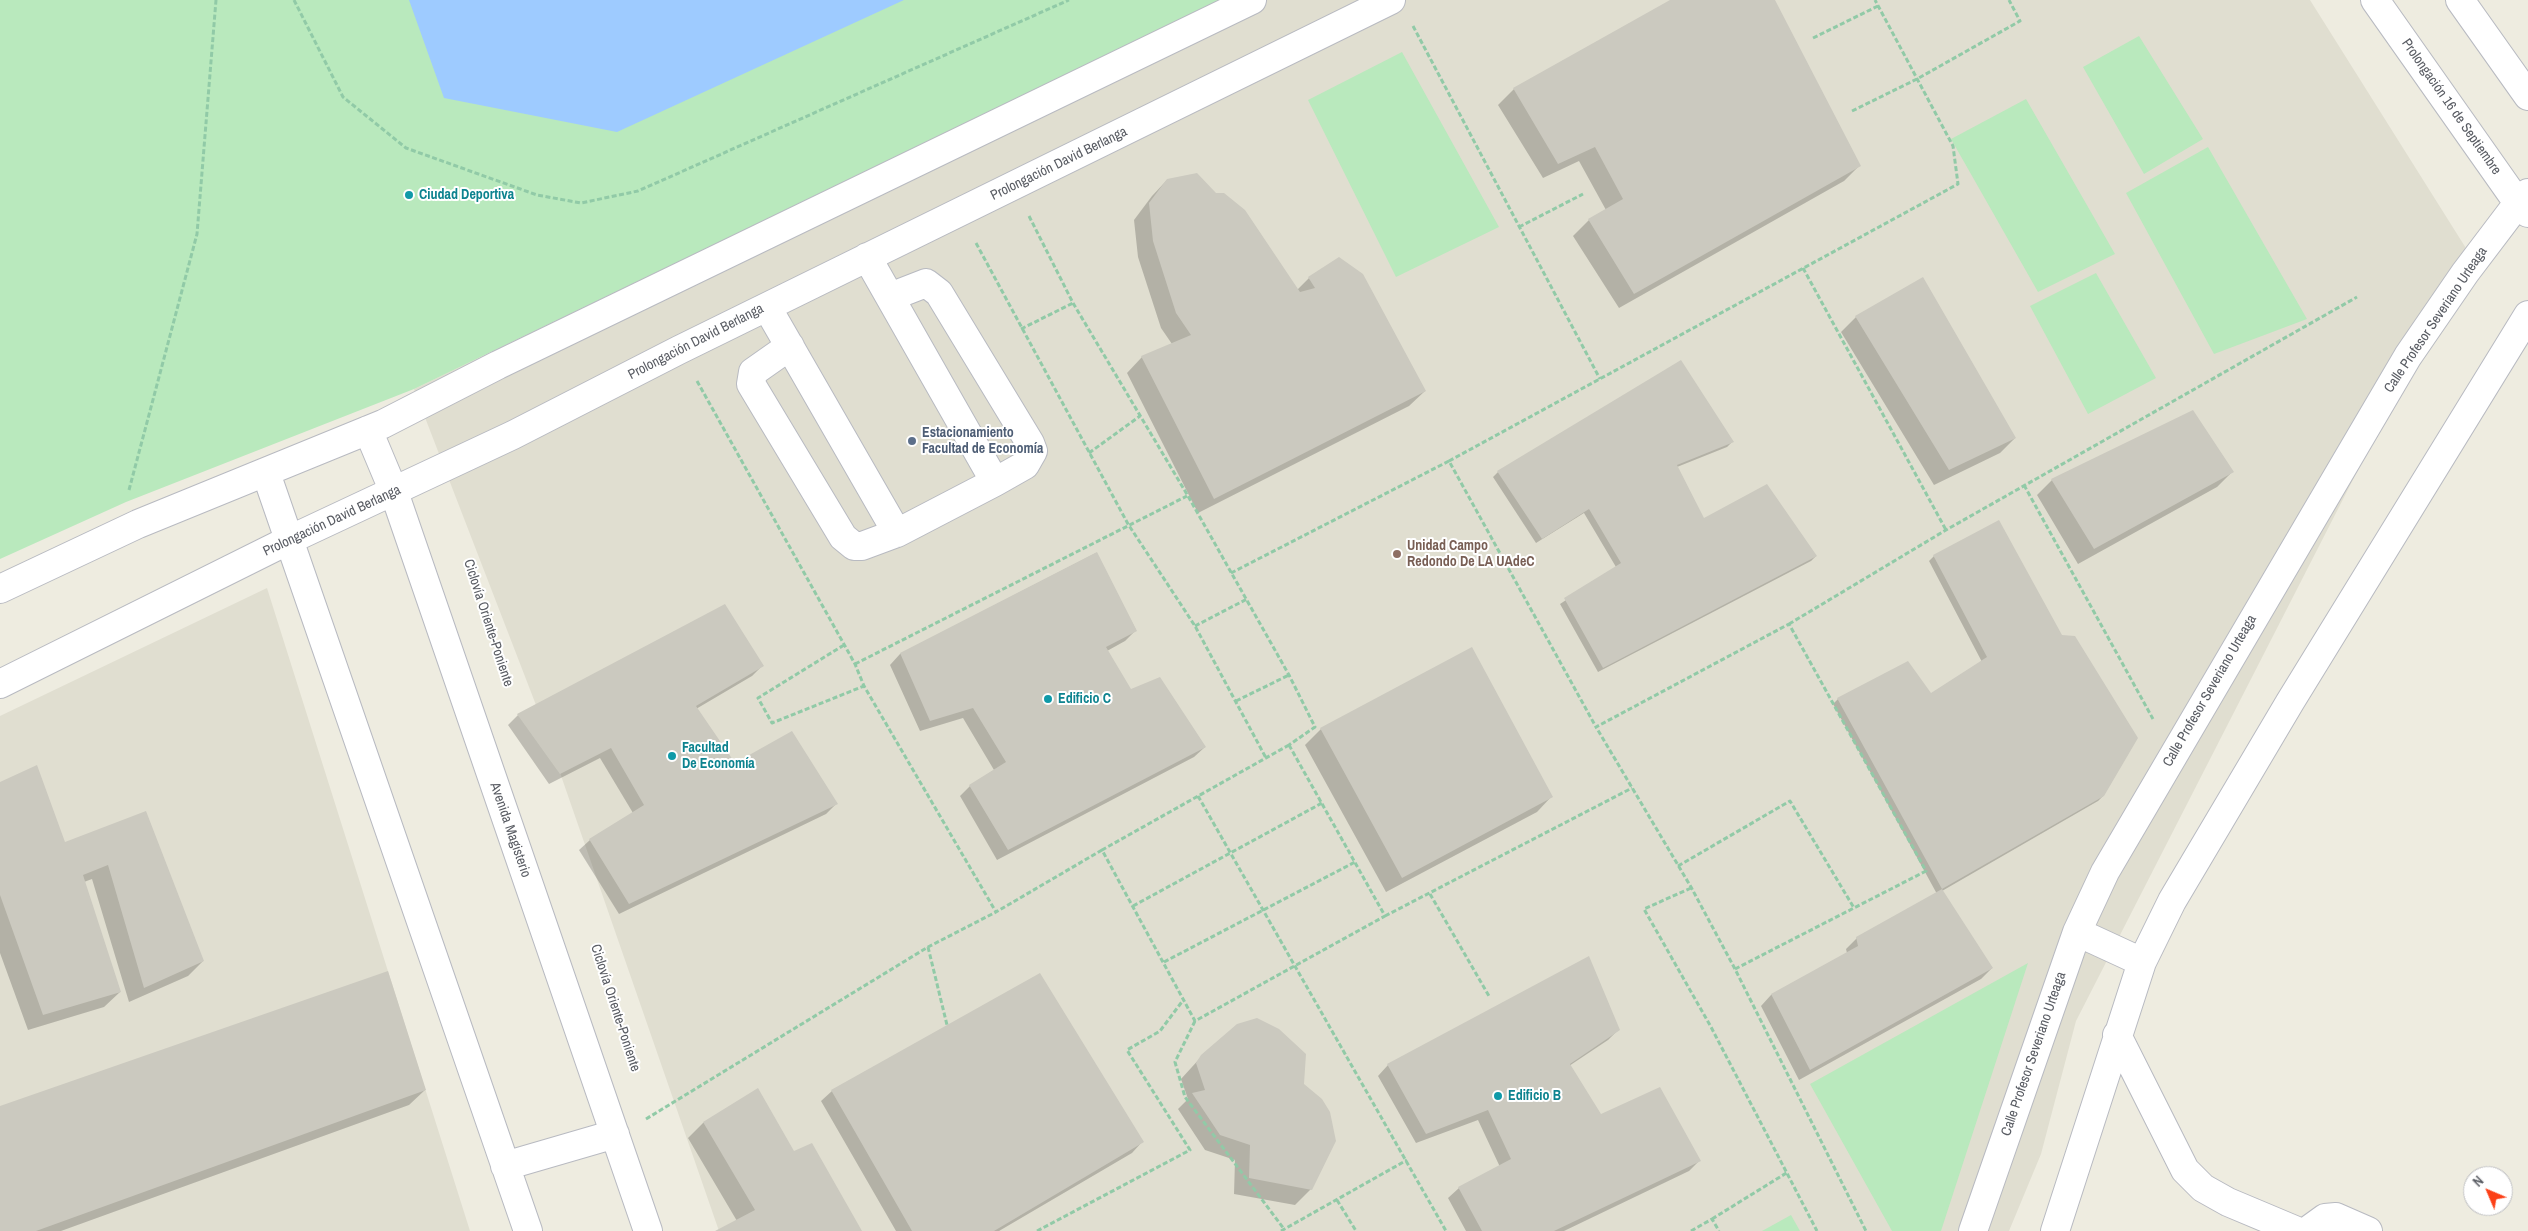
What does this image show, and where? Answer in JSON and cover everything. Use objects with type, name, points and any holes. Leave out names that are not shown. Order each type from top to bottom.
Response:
[{"type":"street","points":[[0,588],[138,524],[368,430],[1252,0]]},
{"type":"street","name":"Prolongación David Berlanga","points":[[0,684],[289,540],[513,435],[767,306],[1391,0]]},
{"type":"street","name":"Prolongación 16 de Septiembre","points":[[2375,0],[2525,203]]},
{"type":"street","points":[[2460,0],[2528,96]]},
{"type":"street","name":"Calle Profesor Severiano Urteaga","points":[[1973,1231],[2077,932],[2105,872],[2408,356],[2525,203]]},
{"type":"street","points":[[867,258],[995,482]]},
{"type":"street","points":[[790,346],[753,372],[751,384],[843,537],[854,546],[862,546],[897,533],[1025,465],[1033,451],[1030,443],[939,293],[933,286],[920,284],[890,297]]},
{"type":"street","points":[[767,306],[897,533]]},
{"type":"street","points":[[2056,1231],[2117,1035],[2142,962],[2172,901],[2285,710],[2528,315]]},
{"type":"street","name":"Avenida Magisterio","points":[[368,430],[394,492],[648,1231]]},
{"type":"street","points":[[266,473],[528,1231]]},
{"type":"street","points":[[2077,932],[2142,962]]},
{"type":"street","points":[[2117,1035],[2185,1170],[2203,1188],[2297,1231]]},
{"type":"street","points":[[505,1166],[615,1134]]},
{"type":"street","points":[[2307,1231],[2325,1218],[2336,1217],[2368,1231]]},
{"type":"path","points":[[128,493],[197,234],[216,0]]},
{"type":"path","points":[[294,0],[343,97],[406,148],[537,196],[581,203],[638,191],[1069,0]]},
{"type":"path","points":[[1231,573],[1449,461],[1958,184],[1953,146],[1875,0]]},
{"type":"path","points":[[1852,112],[1917,79],[2020,21],[2009,0]]},
{"type":"path","points":[[1814,38],[1878,6]]},
{"type":"path","points":[[1412,25],[1600,379]]},
{"type":"path","points":[[676,1101],[928,947],[996,912],[1266,758],[1315,727],[1289,675],[1188,496],[1073,303],[1014,186]]},
{"type":"path","points":[[1519,227],[1583,194]]},
{"type":"path","points":[[960,212],[1021,329],[1128,524],[1195,626],[1266,758]]},
{"type":"path","points":[[1803,268],[1946,530]]},
{"type":"path","points":[[1596,727],[1789,624],[2024,485],[2357,297]]},
{"type":"path","points":[[1021,329],[1073,303]]},
{"type":"path","points":[[679,350],[844,644],[864,686],[996,912]]},
{"type":"path","points":[[1089,453],[1140,416]]},
{"type":"path","points":[[1449,461],[1596,727],[1691,888],[1735,969],[1866,1231]]},
{"type":"path","points":[[2024,485],[2173,755]]},
{"type":"path","points":[[855,664],[1128,524],[1188,496]]},
{"type":"path","points":[[1195,626],[1246,600]]},
{"type":"path","points":[[1735,969],[1926,871],[1789,624]]},
{"type":"path","points":[[844,644],[758,698],[772,723],[864,686]]},
{"type":"path","points":[[1236,701],[1289,675]]},
{"type":"path","points":[[1288,745],[1385,916]]},
{"type":"path","points":[[1407,1160],[1283,1230],[1185,1097],[1175,1062],[1196,1021],[1385,916],[1632,788]]},
{"type":"path","points":[[1198,796],[1232,852],[1446,1231]]},
{"type":"path","points":[[1678,866],[1790,801],[1854,908]]},
{"type":"path","points":[[1133,906],[1322,803]]},
{"type":"path","points":[[1102,850],[1196,1021]]},
{"type":"path","points":[[1164,962],[1355,862]]},
{"type":"path","points":[[1691,888],[1644,909],[1788,1172],[1817,1231]]},
{"type":"path","points":[[1430,894],[1489,996]]},
{"type":"path","points":[[928,947],[946,1025]]},
{"type":"path","points":[[1037,1231],[1190,1150],[1127,1050],[1160,1031],[1184,999]]},
{"type":"path","points":[[1691,1231],[1788,1172]]},
{"type":"path","points":[[1337,1200],[1356,1231]]},
{"type":"path","points":[[1712,1219],[1720,1231]]},
{"type":"shaded area","name":"Unidad Campo Redondo De LA UAdeC","points":[[1216,0],[2310,0],[2469,253],[2076,1021],[2041,1154],[2009,1231],[719,1231],[541,718],[414,389]]},
{"type":"shaded area","points":[[267,588],[470,1231],[0,1231],[0,716]]},
{"type":"green space","name":"Ciudad Deportiva","points":[[0,0],[1222,0],[414,389],[126,502],[0,559]]},
{"type":"green space","points":[[2139,36],[2203,139],[2144,174],[2083,67]]},
{"type":"green space","points":[[1402,52],[1499,227],[1396,277],[1308,100]]},
{"type":"green space","points":[[2026,99],[2115,254],[2038,292],[1951,139]]},
{"type":"green space","points":[[2208,147],[2307,319],[2214,354],[2126,193]]},
{"type":"green space","points":[[2096,273],[2156,378],[2088,414],[2030,306]]},
{"type":"green space","points":[[2028,963],[1941,1231],[1892,1231],[1810,1084]]},
{"type":"green space","points":[[1791,1215],[1800,1231],[1762,1231]]},
{"type":"water","points":[[409,0],[904,0],[617,132],[444,98]]},
{"type":"building","points":[[1670,0],[1775,0],[1861,166],[1634,294],[1588,219],[1623,199],[1595,147],[1558,164],[1513,88]]},
{"type":"building","points":[[1197,173],[1216,193],[1224,193],[1245,210],[1300,292],[1315,288],[1308,277],[1339,257],[1363,274],[1426,391],[1214,499],[1141,356],[1191,335],[1176,313],[1153,241],[1149,203],[1167,179]]},
{"type":"building","points":[[1923,277],[2016,438],[1949,470],[1855,316]]},
{"type":"building","points":[[1681,360],[1734,442],[1677,465],[1704,518],[1767,484],[1817,556],[1603,668],[1564,598],[1621,563],[1589,509],[1542,539],[1497,471]]},
{"type":"building","points":[[2193,410],[2234,472],[2094,549],[2051,479]]},
{"type":"building","points":[[1999,520],[2062,635],[2075,636],[2138,738],[2104,796],[1942,889],[1837,698],[1908,661],[1931,693],[1987,657],[1933,555]]},
{"type":"building","name":"Edificio C","points":[[1097,552],[1137,631],[1106,647],[1131,689],[1160,677],[1206,747],[1008,850],[969,785],[1006,762],[973,708],[930,721],[900,653]]},
{"type":"building","name":"Facultad De Economía","points":[[725,604],[764,666],[696,706],[735,763],[792,731],[838,804],[629,904],[589,839],[644,805],[611,748],[560,774],[517,714]]},
{"type":"building","points":[[1472,647],[1553,797],[1402,878],[1320,728]]},
{"type":"building","points":[[37,765],[65,842],[146,811],[204,961],[144,988],[108,865],[83,875],[121,992],[43,1015],[0,895],[0,782]]},
{"type":"building","points":[[1942,889],[1993,968],[1810,1070],[1771,994],[1858,946],[1856,937]]},
{"type":"building","name":"Edificio B","points":[[1589,956],[1620,1030],[1570,1064],[1601,1114],[1660,1087],[1701,1161],[1554,1231],[1482,1231],[1458,1187],[1511,1159],[1488,1110],[1426,1134],[1387,1064]]},
{"type":"building","points":[[388,971],[426,1090],[36,1231],[0,1231],[0,1106]]},
{"type":"building","points":[[1040,973],[1144,1142],[994,1231],[912,1231],[831,1090]]},
{"type":"building","points":[[1257,1018],[1279,1029],[1306,1054],[1304,1084],[1322,1099],[1330,1112],[1336,1141],[1312,1190],[1249,1178],[1250,1145],[1220,1135],[1192,1093],[1205,1090],[1196,1063],[1201,1055],[1237,1024]]},
{"type":"building","points":[[758,1088],[794,1151],[812,1143],[862,1231],[715,1231],[755,1210],[703,1122]]},
{"type":"place","name":"Ciudad Deportiva","points":[[409,195]]},
{"type":"place","name":"Estacionamiento Facultad de Economía","points":[[912,441]]},
{"type":"place","name":"Unidad Campo Redondo De LA UAdeC","points":[[1397,554]]},
{"type":"place","name":"Edificio C","points":[[1048,699]]},
{"type":"place","name":"Facultad De Economía","points":[[672,756]]},
{"type":"place","name":"Edificio B","points":[[1498,1096]]}]
